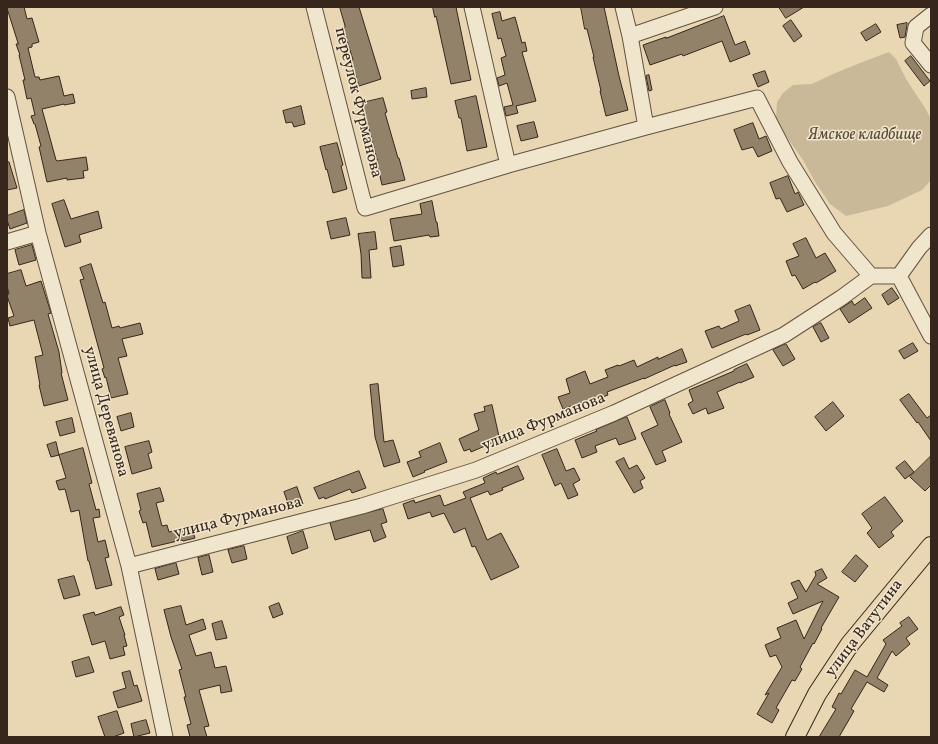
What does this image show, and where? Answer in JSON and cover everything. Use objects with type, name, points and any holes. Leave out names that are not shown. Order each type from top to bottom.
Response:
[{"type":"main road","name":"улица Ватутина","points":[[794,737],[817,694],[850,644],[931,546]]},
{"type":"street","name":"переулок Фурманова","points":[[314,7],[365,208],[508,165]]},
{"type":"street","points":[[472,7],[508,165],[646,126],[757,98],[790,162],[834,233],[871,276],[899,276]]},
{"type":"street","points":[[623,7],[630,36],[646,126]]},
{"type":"street","points":[[630,36],[715,7]]},
{"type":"street","points":[[931,15],[916,27],[913,43],[931,65]]},
{"type":"street","name":"улица Деревянова","points":[[7,97],[38,233],[129,566],[165,737]]},
{"type":"street","points":[[7,242],[38,233]]},
{"type":"street","points":[[899,276],[919,248],[931,235]]},
{"type":"street","name":"улица Фурманова","points":[[129,566],[362,506],[476,470],[614,413],[784,335],[841,298],[871,276]]},
{"type":"street","points":[[899,276],[931,336]]},
{"type":"green space","name":"Ямское кладбище","points":[[889,52],[896,59],[906,79],[931,119],[931,180],[922,190],[888,206],[846,216],[830,204],[815,182],[803,160],[784,133],[776,119],[777,102],[783,93],[793,85],[812,84]]},
{"type":"building","points":[[7,7],[24,7],[27,19],[32,18],[39,42],[32,44],[32,47],[28,48],[35,77],[39,77],[40,80],[59,76],[64,96],[73,94],[75,103],[42,109],[56,160],[86,157],[88,170],[83,171],[84,178],[67,180],[67,178],[47,182],[39,147],[41,146],[35,124],[31,116],[35,115],[31,98],[27,99],[20,55],[16,44],[18,44]]},
{"type":"building","points":[[340,7],[359,7],[381,79],[359,86],[343,28],[345,27]]},
{"type":"building","points":[[433,7],[456,7],[471,80],[451,84]]},
{"type":"building","points":[[581,7],[604,7],[628,110],[606,116],[594,57],[587,29],[585,29]]},
{"type":"building","points":[[779,7],[804,7],[786,18]]},
{"type":"building","points":[[500,12],[502,21],[515,17],[522,43],[525,42],[527,51],[522,52],[536,101],[516,106],[518,113],[506,116],[504,107],[513,105],[507,83],[499,86],[497,78],[505,75],[501,58],[506,56],[501,38],[498,39],[492,14]]},
{"type":"building","points":[[724,16],[735,45],[745,41],[750,54],[730,62],[722,41],[683,56],[682,54],[650,65],[643,45]]},
{"type":"building","points":[[791,20],[802,36],[794,42],[783,26]]},
{"type":"building","points":[[907,23],[905,37],[900,38],[897,25]]},
{"type":"building","points":[[876,24],[881,32],[866,41],[861,33]]},
{"type":"building","points":[[911,56],[930,81],[924,86],[905,61]]},
{"type":"building","points":[[765,71],[769,82],[758,87],[753,75]]},
{"type":"building","points":[[649,75],[652,90],[649,91],[646,76]]},
{"type":"building","points":[[426,88],[427,97],[412,99],[411,91]]},
{"type":"building","points":[[476,96],[487,147],[467,151],[461,118],[459,118],[455,101]]},
{"type":"building","points":[[383,98],[387,112],[385,113],[405,180],[382,185],[378,163],[362,103]]},
{"type":"building","points":[[301,106],[305,124],[294,127],[292,122],[286,123],[283,111]]},
{"type":"building","points":[[534,122],[538,137],[521,141],[517,126]]},
{"type":"building","points":[[753,123],[759,139],[766,136],[772,151],[758,157],[753,147],[742,150],[734,130]]},
{"type":"building","points":[[337,143],[347,189],[333,193],[320,147]]},
{"type":"building","points":[[9,162],[17,188],[7,190],[7,163]]},
{"type":"building","points":[[788,176],[795,194],[798,192],[804,205],[787,212],[780,198],[776,199],[770,183]]},
{"type":"building","points":[[64,200],[71,219],[98,211],[102,228],[79,235],[81,242],[65,247],[52,204]]},
{"type":"building","points":[[432,201],[439,236],[430,237],[429,235],[394,241],[390,219],[422,214],[420,204]]},
{"type":"building","points":[[24,210],[27,223],[10,229],[7,216]]},
{"type":"building","points":[[346,218],[350,235],[331,239],[327,222]]},
{"type":"building","points":[[375,232],[377,249],[369,250],[371,278],[362,278],[358,234]]},
{"type":"building","points":[[806,238],[816,258],[825,253],[836,271],[803,289],[795,275],[792,276],[786,261],[799,256],[793,244]]},
{"type":"building","points":[[32,245],[36,260],[19,265],[15,250]]},
{"type":"building","points":[[401,246],[404,265],[393,267],[390,248]]},
{"type":"building","points":[[91,264],[103,303],[105,302],[112,328],[119,326],[120,328],[140,323],[143,334],[122,339],[127,356],[118,358],[128,394],[111,398],[106,377],[105,378],[102,369],[104,368],[80,280],[84,279],[80,268]]},
{"type":"building","points":[[21,270],[26,286],[41,281],[51,313],[48,314],[59,352],[61,373],[68,400],[44,406],[35,357],[43,355],[34,320],[10,326],[8,318],[14,316],[7,296],[7,294],[9,294],[7,274]]},
{"type":"building","points":[[892,288],[899,298],[888,305],[882,295]]},
{"type":"building","points":[[865,298],[872,308],[849,323],[840,309],[852,301],[854,305]]},
{"type":"building","points":[[750,305],[760,330],[712,348],[705,331],[719,326],[721,329],[739,321],[735,311]]},
{"type":"building","points":[[821,323],[829,338],[821,342],[813,327]]},
{"type":"building","points":[[913,343],[918,351],[904,359],[899,351]]},
{"type":"building","points":[[786,344],[795,359],[783,366],[773,350]]},
{"type":"building","points":[[682,349],[687,362],[675,365],[644,379],[607,392],[608,395],[592,401],[591,399],[563,409],[558,397],[570,393],[566,379],[585,371],[590,384],[608,377],[605,370],[618,365],[619,366],[634,360],[637,367],[658,357],[658,359]]},
{"type":"building","points":[[747,364],[754,377],[717,392],[724,408],[708,414],[706,408],[693,414],[688,404],[693,401],[689,390]]},
{"type":"building","points":[[378,384],[384,442],[393,440],[400,462],[384,467],[375,437],[370,385]]},
{"type":"building","points":[[909,394],[927,418],[931,415],[931,441],[900,400]]},
{"type":"building","points":[[665,400],[670,413],[669,414],[682,442],[662,451],[666,461],[656,465],[641,433],[658,425],[650,407]]},
{"type":"building","points":[[833,402],[844,416],[826,431],[815,417]]},
{"type":"building","points":[[492,405],[500,441],[471,452],[470,449],[464,451],[459,439],[479,430],[474,414],[485,411],[484,407]]},
{"type":"building","points":[[131,413],[134,427],[121,431],[117,417]]},
{"type":"building","points":[[627,417],[636,439],[619,445],[616,438],[595,446],[597,452],[582,458],[575,440]]},
{"type":"building","points":[[72,418],[75,432],[60,436],[56,422]]},
{"type":"building","points":[[149,441],[152,452],[148,454],[152,468],[132,474],[125,447]]},
{"type":"building","points":[[56,442],[59,455],[51,457],[47,445]]},
{"type":"building","points":[[440,443],[447,462],[413,477],[407,462],[421,457],[419,452]]},
{"type":"building","points":[[83,448],[92,483],[89,484],[96,510],[99,509],[100,517],[93,518],[98,542],[105,540],[109,557],[105,558],[112,585],[96,589],[88,561],[79,510],[71,512],[65,489],[59,490],[56,481],[66,478],[59,455]]},
{"type":"building","points":[[557,449],[566,471],[574,468],[580,480],[573,484],[578,495],[568,499],[561,483],[555,486],[542,455]]},
{"type":"building","points":[[931,456],[931,485],[925,491],[910,477]]},
{"type":"building","points":[[624,458],[629,469],[637,465],[645,478],[640,481],[643,488],[634,493],[616,462]]},
{"type":"building","points":[[905,461],[914,472],[905,479],[896,468]]},
{"type":"building","points":[[518,466],[524,479],[502,488],[503,490],[490,495],[488,491],[470,498],[487,540],[501,533],[519,567],[511,571],[491,580],[475,546],[472,547],[465,528],[454,533],[444,513],[432,517],[430,512],[408,519],[403,504],[414,500],[415,503],[440,495],[444,506],[466,498],[463,492],[485,483],[483,478],[496,472],[497,474]]},
{"type":"building","points":[[359,471],[366,488],[352,493],[350,489],[325,499],[324,497],[319,499],[314,488]]},
{"type":"building","points":[[297,487],[303,504],[290,509],[284,492]]},
{"type":"building","points":[[160,488],[164,501],[156,503],[162,526],[167,525],[169,532],[191,526],[195,538],[152,547],[146,522],[143,523],[139,511],[141,510],[137,494]]},
{"type":"building","points":[[885,497],[903,521],[891,532],[894,536],[879,548],[867,533],[872,528],[862,514]]},
{"type":"building","points":[[383,509],[387,522],[381,524],[386,537],[374,542],[370,530],[335,540],[330,523]]},
{"type":"building","points":[[303,531],[308,548],[292,554],[287,537]]},
{"type":"building","points":[[244,546],[247,559],[232,563],[228,550]]},
{"type":"building","points":[[209,555],[213,572],[202,575],[198,558]]},
{"type":"building","points":[[856,555],[868,566],[855,582],[842,572]]},
{"type":"building","points":[[176,563],[179,574],[158,580],[155,569]]},
{"type":"building","points":[[822,569],[827,578],[817,584],[839,597],[800,667],[802,669],[795,681],[792,680],[776,708],[779,710],[772,723],[757,714],[769,693],[765,695],[782,667],[776,655],[770,657],[765,645],[781,638],[777,628],[796,620],[804,639],[823,601],[793,614],[788,603],[798,598],[791,583],[799,580],[806,592],[816,575],[815,572]]},
{"type":"building","points":[[74,576],[80,595],[64,599],[58,580]]},
{"type":"building","points":[[279,603],[283,614],[273,618],[269,607]]},
{"type":"building","points":[[181,606],[186,625],[203,619],[206,629],[189,635],[196,656],[211,652],[215,668],[226,666],[232,691],[221,693],[220,685],[199,690],[209,726],[204,727],[207,737],[190,737],[187,725],[191,724],[179,670],[182,669],[164,610]]},
{"type":"building","points":[[121,607],[124,615],[119,617],[127,646],[123,647],[125,655],[110,659],[105,641],[92,645],[83,615],[94,612],[95,615]]},
{"type":"building","points":[[909,617],[918,629],[906,638],[910,644],[896,656],[892,651],[877,678],[888,685],[884,692],[867,682],[851,709],[854,711],[839,737],[819,737],[836,709],[832,707],[839,693],[841,694],[855,670],[867,677],[886,644],[883,640],[902,626],[900,623]]},
{"type":"building","points":[[222,621],[227,638],[216,640],[212,624]]},
{"type":"building","points":[[89,657],[94,672],[76,677],[72,662]]},
{"type":"building","points":[[130,671],[134,686],[137,685],[142,701],[118,708],[113,692],[126,688],[122,673]]},
{"type":"building","points":[[117,711],[124,733],[113,737],[105,737],[98,717]]},
{"type":"building","points":[[146,720],[150,733],[134,737],[131,724]]}]
